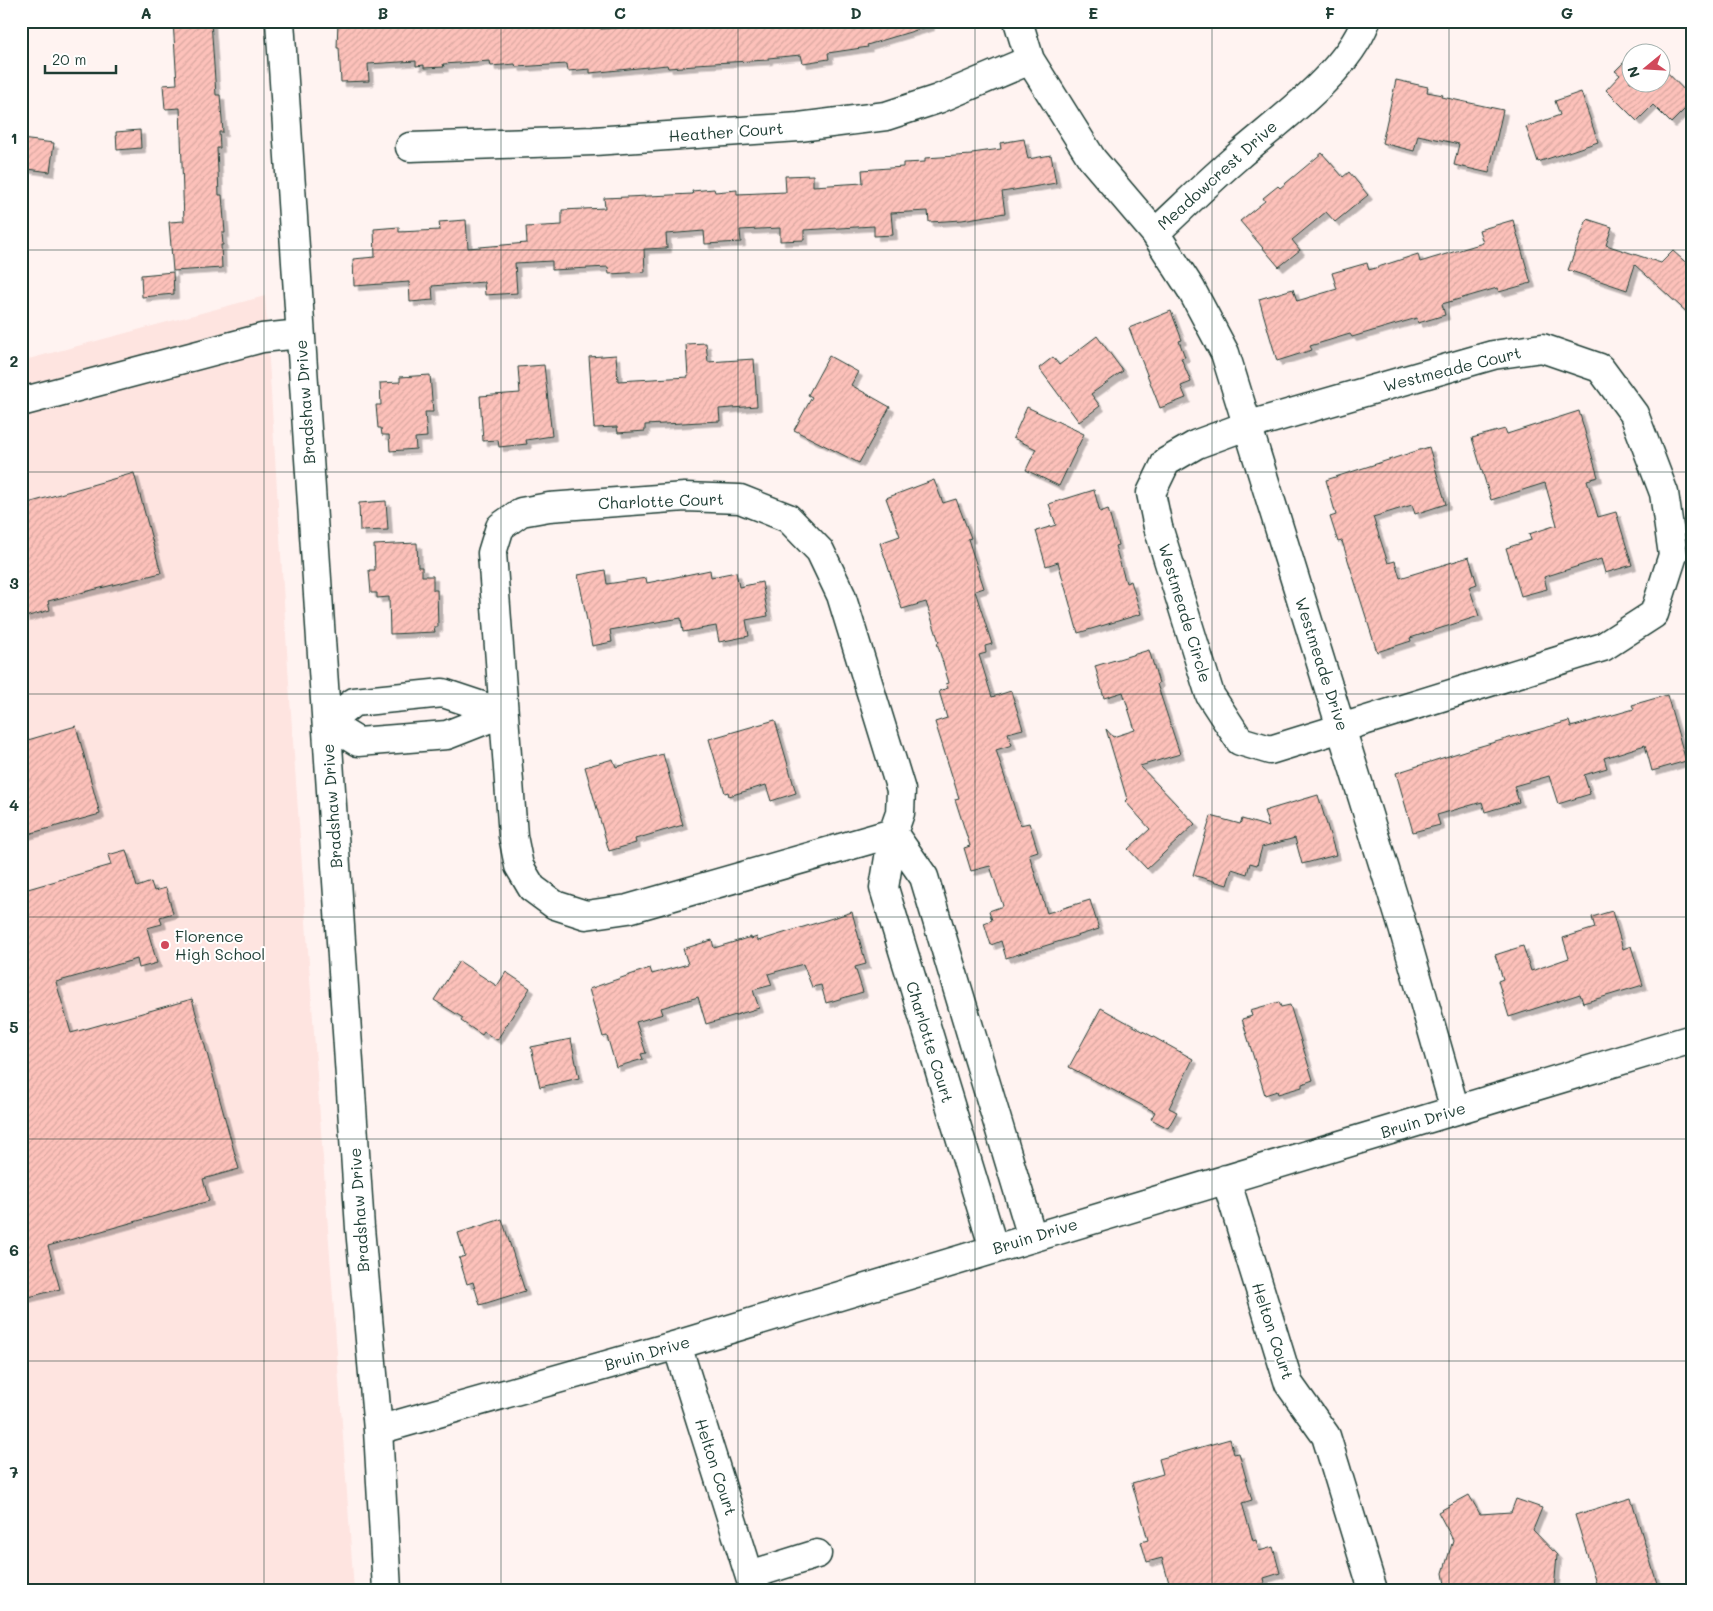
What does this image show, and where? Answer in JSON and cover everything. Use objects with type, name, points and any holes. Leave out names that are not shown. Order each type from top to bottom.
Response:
[{"type":"street","name":"Bradshaw Drive","points":[[280,21],[360,1228],[378,1430],[387,1590]]},
{"type":"street","name":"Meadowcrest Drive","points":[[1018,21],[1030,60],[1092,159],[1155,233],[1233,160],[1327,78],[1361,34],[1366,21]]},
{"type":"street","name":"Heather Court","points":[[410,147],[594,142],[799,127],[886,116],[938,99],[1030,60]]},
{"type":"street","name":"Westmeade Drive","points":[[1155,233],[1191,289],[1225,353],[1246,426],[1342,728],[1455,1110]]},
{"type":"street","points":[[21,402],[262,338],[300,334]]},
{"type":"street","name":"Westmeade Court","points":[[1246,426],[1493,355],[1542,348],[1600,368],[1634,414],[1664,493],[1673,555],[1654,614],[1603,647],[1342,728]]},
{"type":"street","name":"Westmeade Circle","points":[[1246,426],[1197,444],[1166,462],[1151,493],[1158,527],[1210,695],[1240,742],[1270,750],[1342,728]]},
{"type":"street","name":"Charlotte Court","points":[[893,833],[628,909],[586,915],[555,905],[532,888],[519,866],[513,836],[492,552],[500,527],[521,512],[550,507],[685,497],[740,499],[788,518],[820,551],[841,595],[901,790],[900,813],[893,833],[884,888],[994,1249]]},
{"type":"street","points":[[443,693],[503,713],[447,735],[358,742],[327,723],[354,702],[443,693]]},
{"type":"street","points":[[893,833],[924,877],[1032,1237]]},
{"type":"street","name":"Bruin Drive","points":[[378,1430],[677,1345],[1692,1040]]},
{"type":"street","name":"Helton Court","points":[[1226,1179],[1289,1384],[1326,1436],[1373,1590]]},
{"type":"street","name":"Helton Court","points":[[677,1345],[752,1582]]},
{"type":"street","points":[[752,1582],[817,1554]]},
{"type":"shaded area","name":"Florence High School","points":[[265,296],[290,699],[354,1590],[21,1590],[21,361]]},
{"type":"building","points":[[173,21],[211,21],[216,95],[220,95],[223,132],[219,132],[220,148],[217,148],[219,195],[222,195],[225,233],[222,233],[222,268],[173,271],[169,222],[184,221],[180,108],[165,109],[163,85],[177,84]]},
{"type":"building","points":[[338,21],[601,21],[601,29],[641,26],[640,21],[678,21],[679,24],[713,21],[929,21],[930,26],[867,45],[868,47],[828,53],[829,59],[803,63],[801,55],[768,58],[768,60],[695,64],[695,66],[668,68],[667,65],[590,73],[590,69],[568,71],[567,64],[516,67],[515,64],[491,66],[490,61],[443,64],[444,67],[424,68],[424,65],[416,66],[416,61],[368,64],[369,81],[341,82],[339,48],[337,48]]},
{"type":"building","points":[[1620,66],[1620,75],[1615,71]]},
{"type":"building","points":[[1620,75],[1620,92],[1670,92],[1670,75],[1692,98],[1692,102],[1671,123],[1653,105],[1637,121],[1606,90]]},
{"type":"building","points":[[1396,80],[1428,87],[1427,92],[1443,95],[1442,97],[1503,110],[1489,173],[1454,165],[1459,144],[1418,135],[1414,151],[1382,143]]},
{"type":"building","points":[[1581,92],[1598,142],[1538,162],[1526,127],[1560,115],[1555,101]]},
{"type":"building","points":[[140,130],[141,148],[117,150],[116,132]]},
{"type":"building","points":[[21,139],[54,143],[50,172],[21,168]]},
{"type":"building","points":[[1024,139],[1028,159],[1051,155],[1056,183],[1002,192],[1005,213],[962,220],[929,222],[928,211],[891,213],[893,235],[874,236],[874,226],[804,230],[804,240],[780,241],[780,228],[740,230],[741,242],[705,244],[704,231],[666,234],[667,248],[644,249],[645,272],[609,274],[608,267],[552,270],[552,261],[515,263],[517,293],[485,295],[484,282],[432,286],[433,300],[410,302],[409,282],[354,286],[353,259],[375,257],[374,229],[399,227],[399,232],[440,230],[439,222],[466,220],[468,248],[527,243],[526,227],[562,225],[562,210],[605,208],[604,198],[693,194],[692,191],[714,189],[715,192],[737,190],[737,194],[786,192],[785,176],[813,175],[813,186],[863,183],[862,170],[903,167],[903,163],[925,162],[925,158],[972,155],[972,153],[1001,149],[1000,143]]},
{"type":"building","points":[[1322,153],[1343,177],[1349,172],[1368,195],[1335,222],[1326,212],[1292,240],[1300,250],[1279,267],[1240,221],[1265,201],[1263,198],[1278,186],[1280,188]]},
{"type":"building","points":[[1587,219],[1612,227],[1606,245],[1661,263],[1673,251],[1692,268],[1692,317],[1635,265],[1627,290],[1568,270]]},
{"type":"building","points":[[1513,220],[1531,283],[1499,292],[1497,288],[1442,304],[1445,315],[1418,323],[1417,318],[1352,337],[1350,334],[1310,346],[1312,350],[1277,361],[1259,299],[1293,289],[1297,301],[1337,289],[1332,273],[1367,263],[1369,270],[1418,254],[1420,262],[1483,243],[1479,230]]},
{"type":"building","points":[[173,272],[174,294],[142,297],[141,275]]},
{"type":"building","points":[[1171,311],[1182,340],[1179,341],[1185,357],[1181,358],[1191,382],[1181,386],[1186,398],[1160,408],[1129,328]]},
{"type":"building","points":[[1097,336],[1123,371],[1091,394],[1100,406],[1079,422],[1039,368],[1053,357],[1059,365]]},
{"type":"building","points":[[706,343],[708,362],[754,359],[757,406],[719,409],[720,421],[645,425],[645,431],[618,433],[617,427],[594,428],[589,357],[616,355],[618,381],[688,377],[686,344]]},
{"type":"building","points":[[829,356],[858,372],[851,385],[890,407],[859,463],[794,430],[812,397],[808,395]]},
{"type":"building","points":[[544,365],[552,436],[526,440],[527,444],[499,447],[498,440],[483,441],[480,396],[520,393],[518,367]]},
{"type":"building","points":[[430,375],[433,412],[425,412],[427,437],[415,438],[416,449],[390,451],[389,435],[382,435],[381,428],[378,428],[376,405],[381,405],[380,383],[400,382],[400,377]]},
{"type":"building","points":[[1027,407],[1084,434],[1059,486],[1026,470],[1036,449],[1013,438]]},
{"type":"building","points":[[1579,411],[1598,477],[1587,480],[1598,517],[1616,512],[1632,565],[1605,573],[1601,559],[1544,577],[1547,589],[1521,596],[1506,548],[1531,540],[1529,534],[1557,525],[1545,483],[1491,500],[1472,438],[1505,429],[1507,434]]},
{"type":"building","points":[[1429,447],[1446,504],[1415,514],[1412,505],[1373,517],[1388,563],[1395,561],[1400,578],[1469,557],[1477,584],[1469,587],[1479,616],[1410,638],[1411,641],[1377,652],[1342,541],[1338,542],[1330,517],[1336,515],[1326,480]]},
{"type":"building","points":[[134,473],[161,573],[48,601],[50,610],[25,617],[21,605],[21,505]]},
{"type":"building","points":[[934,480],[943,503],[956,499],[971,538],[968,539],[984,588],[975,591],[992,644],[985,646],[986,653],[979,655],[992,697],[1011,691],[1023,729],[1008,733],[1012,745],[996,750],[1020,825],[1029,823],[1038,851],[1029,854],[1047,913],[1090,900],[1099,929],[1006,958],[1001,941],[991,945],[984,923],[992,920],[989,911],[1003,906],[990,866],[971,871],[964,848],[970,846],[955,799],[959,798],[935,722],[947,718],[939,691],[948,688],[946,684],[949,683],[937,643],[939,642],[926,602],[902,609],[880,543],[900,536],[886,498]]},
{"type":"building","points":[[1094,490],[1100,512],[1108,509],[1118,545],[1115,546],[1126,583],[1131,581],[1141,614],[1078,633],[1058,562],[1046,566],[1036,531],[1056,525],[1049,504]]},
{"type":"building","points":[[386,501],[388,530],[360,531],[359,503]]},
{"type":"building","points":[[417,543],[418,567],[422,567],[422,576],[433,576],[433,590],[437,590],[438,627],[434,627],[435,632],[390,634],[389,597],[377,598],[377,593],[371,593],[369,570],[375,570],[374,545]]},
{"type":"building","points":[[605,570],[607,584],[646,578],[647,583],[710,570],[711,577],[736,572],[739,587],[762,582],[768,616],[746,620],[749,636],[719,642],[716,626],[683,632],[681,618],[610,630],[612,642],[592,646],[578,575]]},
{"type":"building","points":[[1149,650],[1159,683],[1157,684],[1180,754],[1140,766],[1195,824],[1147,869],[1128,849],[1150,829],[1125,801],[1127,799],[1106,729],[1113,737],[1135,730],[1123,692],[1104,698],[1095,666]]},
{"type":"building","points":[[1667,695],[1686,761],[1652,771],[1645,745],[1604,758],[1607,768],[1584,775],[1590,794],[1558,804],[1549,776],[1514,786],[1519,802],[1485,812],[1482,802],[1437,815],[1440,825],[1413,832],[1396,773],[1467,750],[1569,721],[1571,727],[1634,709],[1632,705]]},
{"type":"building","points":[[775,720],[796,793],[771,801],[766,785],[729,796],[728,792],[725,793],[709,739]]},
{"type":"building","points":[[76,726],[100,814],[21,836],[21,742]]},
{"type":"building","points":[[663,754],[683,825],[635,839],[636,843],[609,851],[585,767],[613,759],[616,767]]},
{"type":"building","points":[[1318,795],[1336,855],[1302,864],[1295,838],[1262,847],[1257,865],[1250,863],[1247,874],[1232,869],[1227,885],[1193,875],[1211,816],[1240,824],[1242,819],[1269,827],[1264,811]]},
{"type":"building","points":[[126,850],[137,887],[151,882],[154,891],[166,888],[173,913],[160,917],[162,924],[147,928],[157,963],[139,968],[137,959],[56,982],[71,1033],[192,999],[239,1169],[203,1179],[209,1201],[48,1246],[60,1289],[21,1299],[21,891],[111,865],[108,855]]},
{"type":"building","points":[[1612,911],[1623,949],[1631,946],[1643,985],[1583,1003],[1580,994],[1509,1017],[1498,981],[1503,979],[1495,955],[1523,946],[1531,971],[1569,958],[1563,938],[1595,928],[1592,917]]},
{"type":"building","points":[[852,912],[866,964],[855,967],[863,992],[826,1003],[821,985],[812,987],[803,964],[768,974],[772,985],[753,990],[759,1008],[706,1024],[698,997],[661,1008],[663,1014],[636,1022],[646,1053],[641,1054],[643,1059],[616,1067],[607,1036],[603,1037],[589,989],[650,968],[652,974],[688,964],[683,949],[712,940],[714,948],[751,937],[751,939],[757,937],[758,941]]},
{"type":"building","points":[[459,961],[497,986],[506,972],[530,988],[497,1040],[484,1032],[482,1035],[461,1021],[463,1018],[434,1000]]},
{"type":"building","points":[[1279,1002],[1281,1007],[1290,1005],[1313,1080],[1302,1084],[1302,1087],[1278,1094],[1277,1091],[1265,1095],[1242,1019],[1252,1016],[1250,1010]]},
{"type":"building","points":[[1101,1008],[1193,1059],[1169,1108],[1177,1112],[1168,1128],[1151,1119],[1155,1112],[1069,1067]]},
{"type":"building","points":[[571,1039],[579,1078],[540,1087],[531,1047]]},
{"type":"building","points":[[502,1219],[525,1291],[480,1305],[473,1282],[467,1284],[459,1258],[465,1256],[458,1233]]},
{"type":"building","points":[[1230,1439],[1234,1454],[1239,1453],[1252,1500],[1242,1503],[1253,1541],[1256,1540],[1259,1551],[1273,1547],[1280,1573],[1264,1578],[1265,1583],[1242,1590],[1171,1590],[1162,1558],[1147,1562],[1141,1542],[1148,1540],[1132,1483],[1163,1474],[1159,1459]]},
{"type":"building","points":[[1469,1495],[1480,1514],[1511,1512],[1516,1499],[1542,1508],[1533,1530],[1557,1555],[1554,1590],[1446,1590],[1443,1573],[1453,1540],[1438,1512]]},
{"type":"building","points":[[1631,1498],[1659,1590],[1598,1590],[1575,1515]]},
{"type":"place","name":"Florence High School","points":[[165,945]]}]
